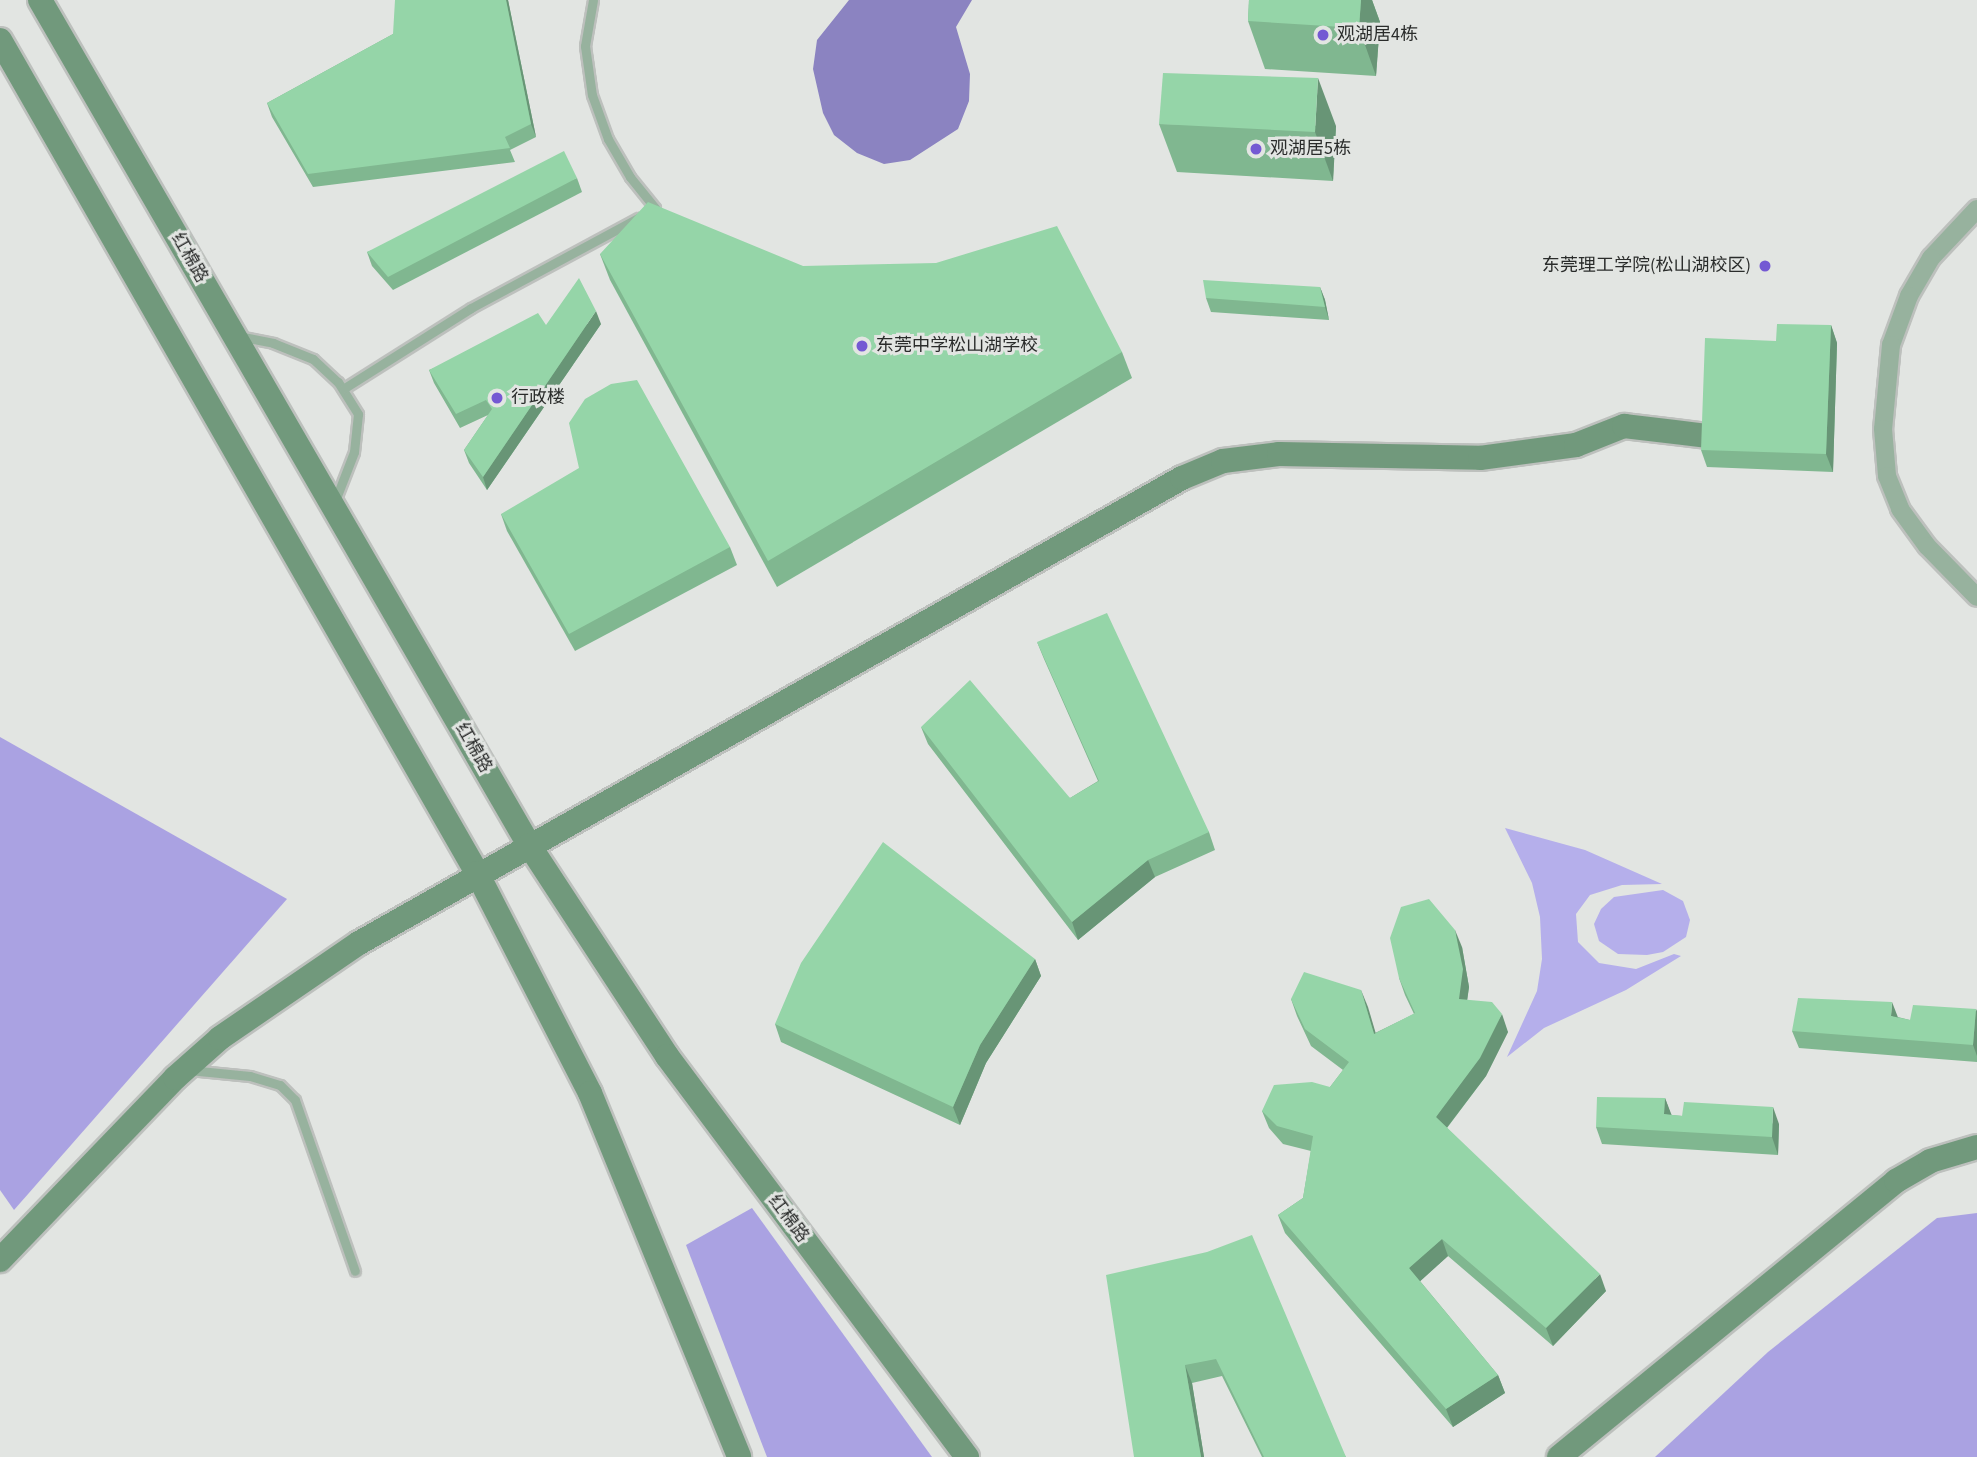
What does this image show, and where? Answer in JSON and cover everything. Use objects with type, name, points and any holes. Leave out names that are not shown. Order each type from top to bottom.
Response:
[{"type":"main road","name":"红棉路","points":[[40,0],[528,845],[667,1056],[967,1457]]},
{"type":"main road","points":[[0,40],[477,873],[590,1093],[739,1457]]},
{"type":"main road","points":[[0,1260],[184,1070],[220,1038],[359,943],[477,873],[1182,478],[1213,465],[1249,457],[1317,452],[1480,458],[1576,444],[1624,426],[1708,436]]},
{"type":"main road","points":[[1559,1457],[1896,1181],[1930,1161],[1977,1147]]},
{"type":"street","points":[[1977,209],[1931,257],[1909,296],[1891,345],[1883,429],[1887,476],[1900,509],[1927,546],[1977,597]]},
{"type":"lane","points":[[343,390],[471,308],[655,208],[630,177],[608,139],[592,95],[585,46],[593,0]]},
{"type":"lane","points":[[234,335],[273,343],[313,359],[343,390],[358,414],[354,452],[333,506]]},
{"type":"lane","points":[[184,1070],[250,1076],[280,1086],[295,1100],[355,1271]]},
{"type":"shaded area","points":[[849,0],[972,0],[956,27],[970,74],[969,101],[958,129],[910,160],[884,164],[857,153],[834,135],[823,113],[813,69],[817,40]]},
{"type":"shaded area","points":[[0,737],[287,899],[14,1210],[0,1190]]},
{"type":"shaded area","points":[[1505,828],[1585,850],[1662,884],[1622,885],[1590,895],[1576,914],[1578,942],[1599,963],[1636,969],[1674,954],[1681,956],[1626,990],[1544,1028],[1507,1057],[1537,991],[1542,959],[1540,917],[1532,883]]},
{"type":"shaded area","points":[[1663,890],[1683,901],[1690,920],[1686,937],[1663,952],[1647,955],[1618,954],[1599,941],[1594,924],[1601,909],[1614,897]]},
{"type":"shaded area","points":[[752,1208],[932,1457],[767,1457],[686,1245]]},
{"type":"shaded area","points":[[1977,1213],[1977,1457],[1655,1457],[1768,1352],[1937,1218]]},
{"type":"building","points":[[395,0],[506,0],[531,124],[505,137],[510,148],[308,174],[267,103],[393,34]]},
{"type":"building","points":[[1249,0],[1361,0],[1359,28],[1248,21]]},
{"type":"building","points":[[1163,73],[1318,78],[1315,132],[1159,124]]},
{"type":"building","points":[[564,151],[577,178],[388,277],[367,252]]},
{"type":"building","points":[[648,202],[803,266],[936,263],[1057,226],[1122,352],[768,561],[600,254]]},
{"type":"building","name":"行政楼","points":[[579,278],[596,311],[483,477],[464,450],[492,409],[486,400],[456,414],[429,370],[538,313],[546,325]]},
{"type":"building","points":[[1203,280],[1320,287],[1325,307],[1206,298]]},
{"type":"building","points":[[1777,324],[1831,325],[1826,454],[1701,450],[1705,338],[1776,341]]},
{"type":"building","points":[[637,380],[730,547],[569,634],[501,514],[579,468],[569,423],[585,399],[611,384]]},
{"type":"building","points":[[1107,613],[1209,832],[1148,860],[1072,922],[921,727],[970,680],[1070,798],[1099,781],[1037,642]]},
{"type":"building","points":[[883,842],[1035,959],[980,1045],[953,1107],[775,1024],[801,963]]},
{"type":"building","points":[[1429,899],[1455,930],[1463,969],[1459,999],[1492,1002],[1502,1014],[1480,1058],[1436,1117],[1600,1274],[1546,1328],[1442,1239],[1409,1268],[1498,1375],[1446,1409],[1278,1215],[1303,1198],[1313,1136],[1277,1126],[1262,1111],[1274,1085],[1312,1082],[1330,1087],[1349,1062],[1305,1029],[1291,999],[1304,972],[1361,990],[1374,1034],[1415,1013],[1399,978],[1390,938],[1401,907]]},
{"type":"building","points":[[1798,998],[1892,1002],[1891,1016],[1910,1020],[1913,1005],[1976,1009],[1973,1045],[1792,1031]]},
{"type":"building","points":[[1597,1097],[1665,1098],[1664,1114],[1682,1116],[1684,1102],[1773,1107],[1772,1137],[1596,1127]]},
{"type":"building","points":[[1252,1235],[1346,1457],[1264,1457],[1216,1359],[1185,1365],[1201,1457],[1134,1457],[1106,1275],[1207,1252]]},
{"type":"place","name":"观湖居4栋","points":[[1323,35]]},
{"type":"place","name":"观湖居5栋","points":[[1256,149]]},
{"type":"place","name":"东莞理工学院(松山湖校区)","points":[[1765,266]]},
{"type":"place","name":"东莞中学松山湖学校","points":[[862,346]]},
{"type":"place","name":"行政楼","points":[[497,398]]}]
